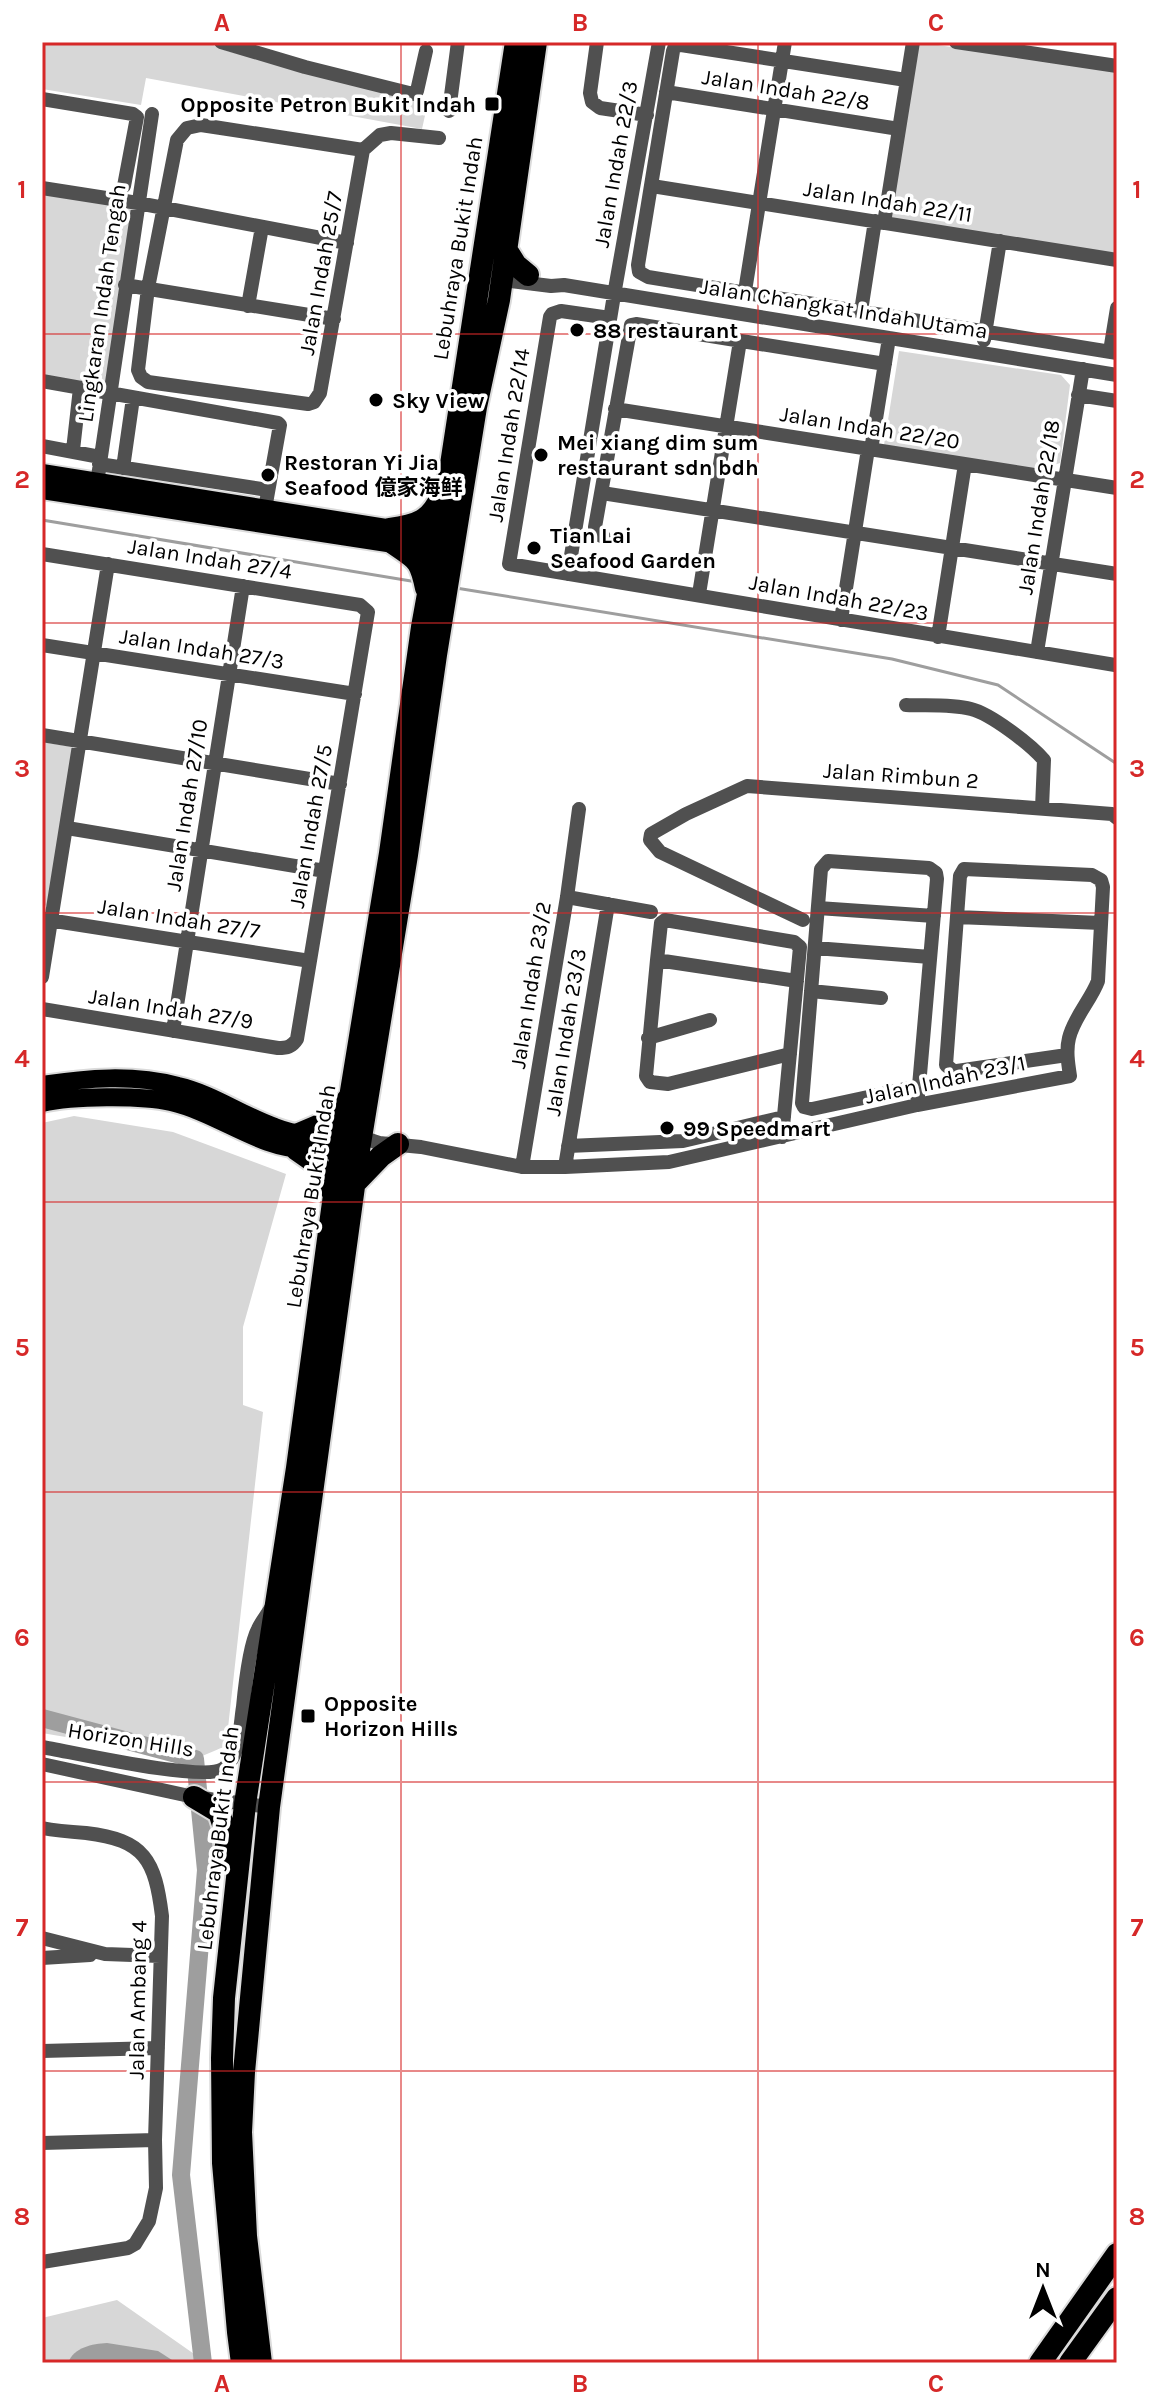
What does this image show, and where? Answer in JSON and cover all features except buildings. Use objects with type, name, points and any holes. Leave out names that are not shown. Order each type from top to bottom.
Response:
[{"type":"highway","name":"Lebuhraya Bukit Indah","points":[[441,555],[448,484],[516,42]]},
{"type":"highway","points":[[436,600],[441,555],[508,276],[536,42]]},
{"type":"highway","points":[[484,245],[508,276]]},
{"type":"highway","points":[[477,292],[508,276]]},
{"type":"highway","points":[[441,555],[416,559],[392,536],[428,517],[448,484]]},
{"type":"highway","name":"Lebuhraya Bukit Indah","points":[[241,2363],[223,2163],[222,2058],[224,1998],[245,1804],[297,1468],[334,1195],[364,1144],[352,1092],[436,600]]},
{"type":"highway","name":"Lebuhraya Bukit Indah","points":[[261,2363],[246,2236],[241,2132],[269,1807],[355,1183],[364,1144],[407,855],[436,600]]},
{"type":"highway","points":[[334,1195],[317,1164],[298,1142],[332,1120],[352,1092]]},
{"type":"highway","points":[[355,1183],[381,1156],[364,1144]]},
{"type":"highway","points":[[194,1797],[219,1812],[227,1837],[216,1929],[224,1998]]},
{"type":"highway","points":[[1040,2363],[1117,2254]]},
{"type":"highway","points":[[1070,2363],[1117,2298]]},
{"type":"highway","points":[[253,2302],[271,2363]]},
{"type":"main road","points":[[42,473],[98,475],[265,509],[392,536],[441,555]]},
{"type":"main road","points":[[42,490],[98,475],[392,536]]},
{"type":"main road","points":[[42,1085],[109,1078],[177,1085],[213,1097],[298,1142]]},
{"type":"main road","points":[[42,1103],[95,1098],[170,1101],[270,1142],[364,1144]]},
{"type":"street","points":[[449,111],[458,42]]},
{"type":"street","points":[[597,42],[590,93],[592,102],[600,108],[647,115]]},
{"type":"street","name":"Jalan Indah 22/3","points":[[568,574],[659,42]]},
{"type":"street","points":[[745,291],[785,42]]},
{"type":"street","points":[[861,311],[899,129],[913,42]]},
{"type":"street","points":[[956,42],[1036,48],[1117,66]]},
{"type":"street","points":[[226,43],[413,94],[417,91],[426,51]]},
{"type":"street","points":[[906,80],[678,45],[673,51],[639,272],[648,277],[1114,352],[1117,308]]},
{"type":"street","name":"Jalan Indah 22/8","points":[[666,92],[899,129]]},
{"type":"street","points":[[42,102],[137,117],[124,186]]},
{"type":"street","name":"Lingkaran Indah Tengah","points":[[98,475],[152,114]]},
{"type":"street","points":[[148,288],[177,140],[187,128],[201,125],[363,150],[380,135],[391,133],[439,138]]},
{"type":"street","name":"Jalan Indah 25/7","points":[[148,288],[138,370],[148,382],[308,404],[314,402],[320,393],[363,150]]},
{"type":"street","name":"Jalan Indah 22/11","points":[[652,186],[1117,260]]},
{"type":"street","points":[[42,188],[347,243]]},
{"type":"street","points":[[248,306],[262,227]]},
{"type":"street","points":[[982,352],[1000,241]]},
{"type":"street","name":"Jalan Changkat Indah Utama","points":[[508,276],[551,278],[564,285],[614,295],[1117,375]]},
{"type":"street","points":[[125,285],[334,319]]},
{"type":"street","name":"Jalan Indah 22/14","points":[[509,564],[552,314],[561,311],[610,318]]},
{"type":"street","points":[[604,537],[597,534],[595,527],[631,325],[885,364]]},
{"type":"street","points":[[841,620],[889,338]]},
{"type":"street","points":[[699,594],[740,341]]},
{"type":"street","name":"Jalan Indah 22/18","points":[[1037,652],[1083,369]]},
{"type":"street","points":[[42,381],[278,423],[265,509]]},
{"type":"street","points":[[73,450],[80,388]]},
{"type":"street","points":[[1078,395],[1117,401]]},
{"type":"street","points":[[123,468],[133,398]]},
{"type":"street","name":"Jalan Indah 22/20","points":[[615,409],[1117,488]]},
{"type":"street","points":[[42,446],[73,450],[98,475],[123,468],[268,490]]},
{"type":"street","points":[[938,637],[965,464]]},
{"type":"street","points":[[602,493],[1117,574]]},
{"type":"street","name":"Jalan Indah 27/4","points":[[42,554],[360,605],[368,612]]},
{"type":"street","points":[[42,977],[47,919],[67,828],[108,564]]},
{"type":"street","name":"Jalan Indah 22/23","points":[[509,564],[1115,665]]},
{"type":"street","name":"Jalan Indah 27/10","points":[[173,1031],[243,586]]},
{"type":"street","name":"Jalan Indah 27/5","points":[[293,1045],[297,1039],[368,612]]},
{"type":"street","name":"Jalan Indah 27/3","points":[[42,645],[355,694]]},
{"type":"street","points":[[906,705],[969,708],[982,713],[1033,747],[1044,760],[1042,808]]},
{"type":"street","points":[[42,735],[340,784]]},
{"type":"street","name":"Jalan Rimbun 2","points":[[803,920],[660,852],[653,846],[651,834],[747,786],[1112,814],[1117,818]]},
{"type":"street","name":"Jalan Indah 23/2","points":[[522,1167],[579,809]]},
{"type":"street","points":[[67,828],[325,871]]},
{"type":"street","points":[[917,1105],[919,1086],[937,879],[933,870],[828,861],[821,869],[802,1103],[804,1107],[812,1109],[919,1086]]},
{"type":"street","points":[[967,869],[1097,876],[1103,887],[1101,923],[1098,981],[1069,1034],[1067,1055],[957,1071],[948,1068],[961,872],[967,869]]},
{"type":"street","points":[[567,897],[651,912]]},
{"type":"street","name":"Jalan Indah 23/3","points":[[565,1167],[608,904]]},
{"type":"street","points":[[818,908],[934,916]]},
{"type":"street","points":[[957,917],[1101,923]]},
{"type":"street","name":"Jalan Indah 27/7","points":[[47,919],[310,961]]},
{"type":"street","points":[[782,1137],[784,1117],[797,981],[800,947],[665,920],[661,923],[648,1038],[646,1076],[650,1082],[668,1084],[790,1054]]},
{"type":"street","points":[[815,948],[930,957]]},
{"type":"street","points":[[657,960],[797,981]]},
{"type":"street","points":[[811,991],[881,998]]},
{"type":"street","name":"Jalan Indah 27/9","points":[[42,1009],[278,1048],[293,1045]]},
{"type":"street","points":[[648,1038],[710,1020]]},
{"type":"street","name":"Jalan Indah 23/1","points":[[364,1144],[522,1167],[669,1162],[917,1105],[1070,1076],[1067,1055]]},
{"type":"street","points":[[568,1146],[683,1141],[784,1117]]},
{"type":"street","name":"Horizon Hills","points":[[42,1747],[177,1771],[206,1773],[225,1768],[233,1757],[240,1733],[245,1685],[257,1630],[276,1601]]},
{"type":"street","name":"Horizon Hills","points":[[42,1764],[194,1797],[269,1807]]},
{"type":"street","name":"Jalan Ambang 4","points":[[42,1828],[109,1837],[139,1851],[149,1863],[158,1886],[162,1916],[156,2188],[149,2221],[135,2244],[128,2248],[42,2262]]},
{"type":"street","points":[[42,1938],[105,1954]]},
{"type":"street","points":[[42,1958],[105,1954],[160,1956]]},
{"type":"street","points":[[42,2051],[158,2048]]},
{"type":"street","points":[[42,2143],[155,2140]]},
{"type":"shaded area","points":[[42,42],[206,42],[227,51],[428,102],[422,129],[146,78],[141,105],[42,89]]},
{"type":"shaded area","points":[[918,42],[1117,72],[1117,254],[891,220]]},
{"type":"shaded area","points":[[42,188],[138,203],[110,393],[42,381]]},
{"type":"shaded area","points":[[899,351],[1061,375],[1070,385],[1060,463],[1039,470],[884,445]]},
{"type":"shaded area","points":[[42,742],[73,747],[49,906],[42,905]]},
{"type":"shaded area","points":[[74,1116],[173,1132],[286,1174],[243,1327],[243,1405],[263,1412],[226,1746],[195,1759],[42,1733],[42,1123]]},
{"type":"shaded area","points":[[117,2300],[197,2356],[198,2363],[42,2363],[42,2318]]},
{"type":"shaded area","points":[[107,2343],[158,2351],[172,2360],[168,2363],[68,2363],[79,2350]]},
{"type":"waterway","points":[[42,520],[417,582]]},
{"type":"waterway","points":[[456,588],[892,659],[998,685],[1117,764]]},
{"type":"waterway","points":[[42,1718],[195,1759],[206,1870],[181,2175],[203,2363]]},
{"type":"place","name":"Opposite Petron Bukit Indah","points":[[492,104]]},
{"type":"place","name":"88 restaurant","points":[[577,330]]},
{"type":"place","name":"Sky View","points":[[376,400]]},
{"type":"place","name":"Mei xiang dim sum restaurant sdn bdh","points":[[541,455]]},
{"type":"place","name":"Restoran Yi Jia Seafood 億家海鲜","points":[[268,475]]},
{"type":"place","name":"Tian Lai Seafood Garden","points":[[534,548]]},
{"type":"place","name":"99 Speedmart","points":[[667,1128]]},
{"type":"place","name":"Opposite Horizon Hills","points":[[308,1716]]}]
